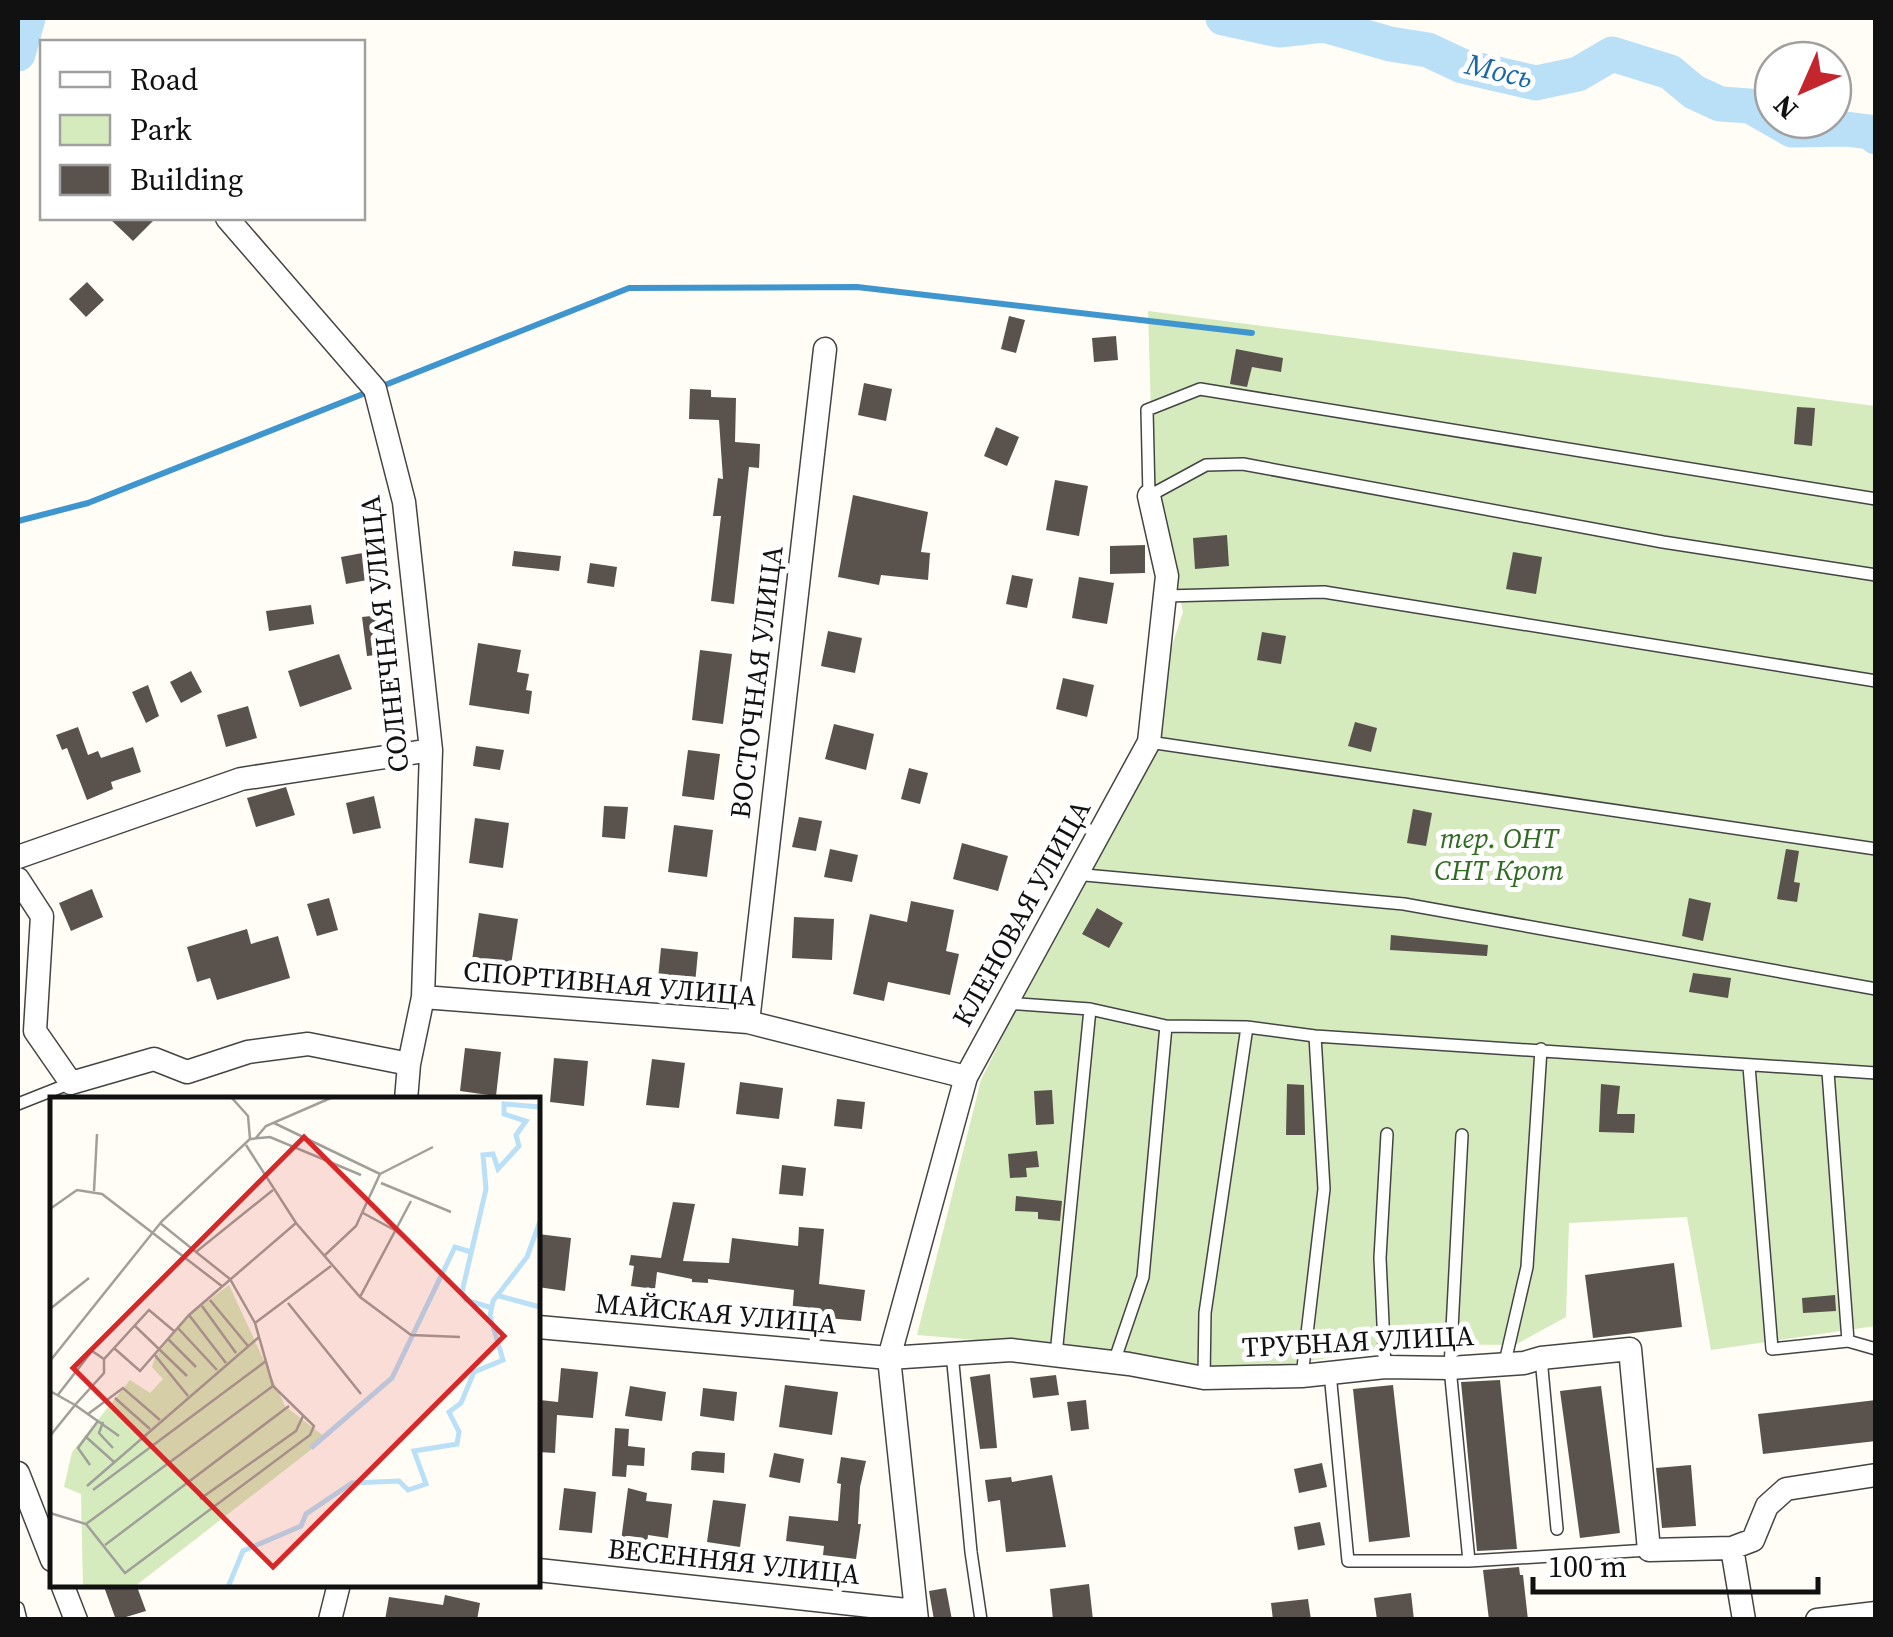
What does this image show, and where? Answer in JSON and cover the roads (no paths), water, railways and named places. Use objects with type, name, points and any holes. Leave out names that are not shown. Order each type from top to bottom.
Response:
[{"type":"street","name":"СОЛНЕЧНАЯ УЛИЦА","points":[[229,220],[374,389],[404,502],[431,750],[423,997],[406,1097]]},
{"type":"street","name":"ВОСТОЧНАЯ УЛИЦА","points":[[748,1022],[824,349]]},
{"type":"street","name":"КЛЕНОВАЯ УЛИЦА","points":[[889,1358],[966,1077],[1074,874],[1150,742],[1168,576],[1149,496]]},
{"type":"street","points":[[18,857],[241,779],[431,750]]},
{"type":"street","points":[[18,879],[42,916],[34,1032],[71,1083],[154,1059],[187,1072],[248,1052],[308,1044],[409,1064]]},
{"type":"street","name":"СПОРТИВНАЯ УЛИЦА","points":[[423,997],[748,1022],[966,1077]]},
{"type":"street","name":"МАЙСКАЯ УЛИЦА","points":[[540,1328],[889,1358]]},
{"type":"street","name":"ТРУБНАЯ УЛИЦА","points":[[889,1358],[1011,1350],[1204,1378],[1302,1376],[1385,1366],[1450,1368],[1524,1363],[1630,1349],[1649,1550]]},
{"type":"street","points":[[889,1358],[916,1615]]},
{"type":"street","points":[[18,1473],[50,1555]]},
{"type":"street","points":[[1649,1550],[1732,1548],[1753,1540],[1767,1506],[1786,1489],[1876,1475]]},
{"type":"street","points":[[1732,1548],[1744,1620]]},
{"type":"street","name":"ВЕСЕННЯЯ УЛИЦА","points":[[540,1570],[916,1615]]},
{"type":"street","points":[[63,1587],[76,1620]]},
{"type":"street","points":[[330,1620],[337,1587]]},
{"type":"street","points":[[1817,1620],[1876,1612]]},
{"type":"lane","points":[[1876,499],[1200,389],[1147,410],[1149,496],[1206,465],[1243,464],[1663,542],[1876,574]]},
{"type":"lane","points":[[1165,596],[1324,592],[1876,681]]},
{"type":"lane","points":[[1150,742],[1876,849]]},
{"type":"lane","points":[[1074,874],[1404,904],[1876,989]]},
{"type":"lane","points":[[1005,1004],[1090,1010],[1166,1026],[1247,1027],[1315,1036],[1876,1074]]},
{"type":"lane","points":[[1056,1355],[1090,1010]]},
{"type":"lane","points":[[1114,1362],[1143,1277],[1166,1026]]},
{"type":"lane","points":[[1204,1378],[1205,1313],[1247,1027]]},
{"type":"lane","points":[[1302,1376],[1324,1189],[1315,1036]]},
{"type":"lane","points":[[1505,1362],[1528,1267],[1541,1049]]},
{"type":"lane","points":[[1749,1066],[1772,1349],[1848,1341],[1876,1349]]},
{"type":"lane","points":[[1828,1072],[1848,1341]]},
{"type":"lane","points":[[18,1104],[71,1083]]},
{"type":"lane","points":[[1385,1366],[1380,1258],[1387,1134]]},
{"type":"lane","points":[[1462,1136],[1450,1368],[1469,1561]]},
{"type":"lane","points":[[952,1353],[981,1620]]},
{"type":"lane","points":[[1540,1358],[1557,1529]]},
{"type":"lane","points":[[1330,1373],[1348,1560],[1469,1561],[1649,1550]]},
{"type":"lane","points":[[18,1608],[20,1620]]},
{"type":"waterway","name":"Мось","points":[[18,54],[28,18]]},
{"type":"waterway","name":"Мось","points":[[1223,18],[1279,30],[1324,25],[1390,44],[1428,50],[1462,66],[1536,83],[1578,74],[1612,54],[1670,72],[1694,92],[1720,104],[1750,106],[1792,130],[1846,129],[1870,132],[1876,137]]},
{"type":"waterway","points":[[380,387],[629,288],[857,287],[1252,333]]},
{"type":"waterway","points":[[18,521],[88,503],[368,392]]},
{"type":"park label","name":"тер. ОНТ СНТ Крот","points":[[1499,854]]}]
